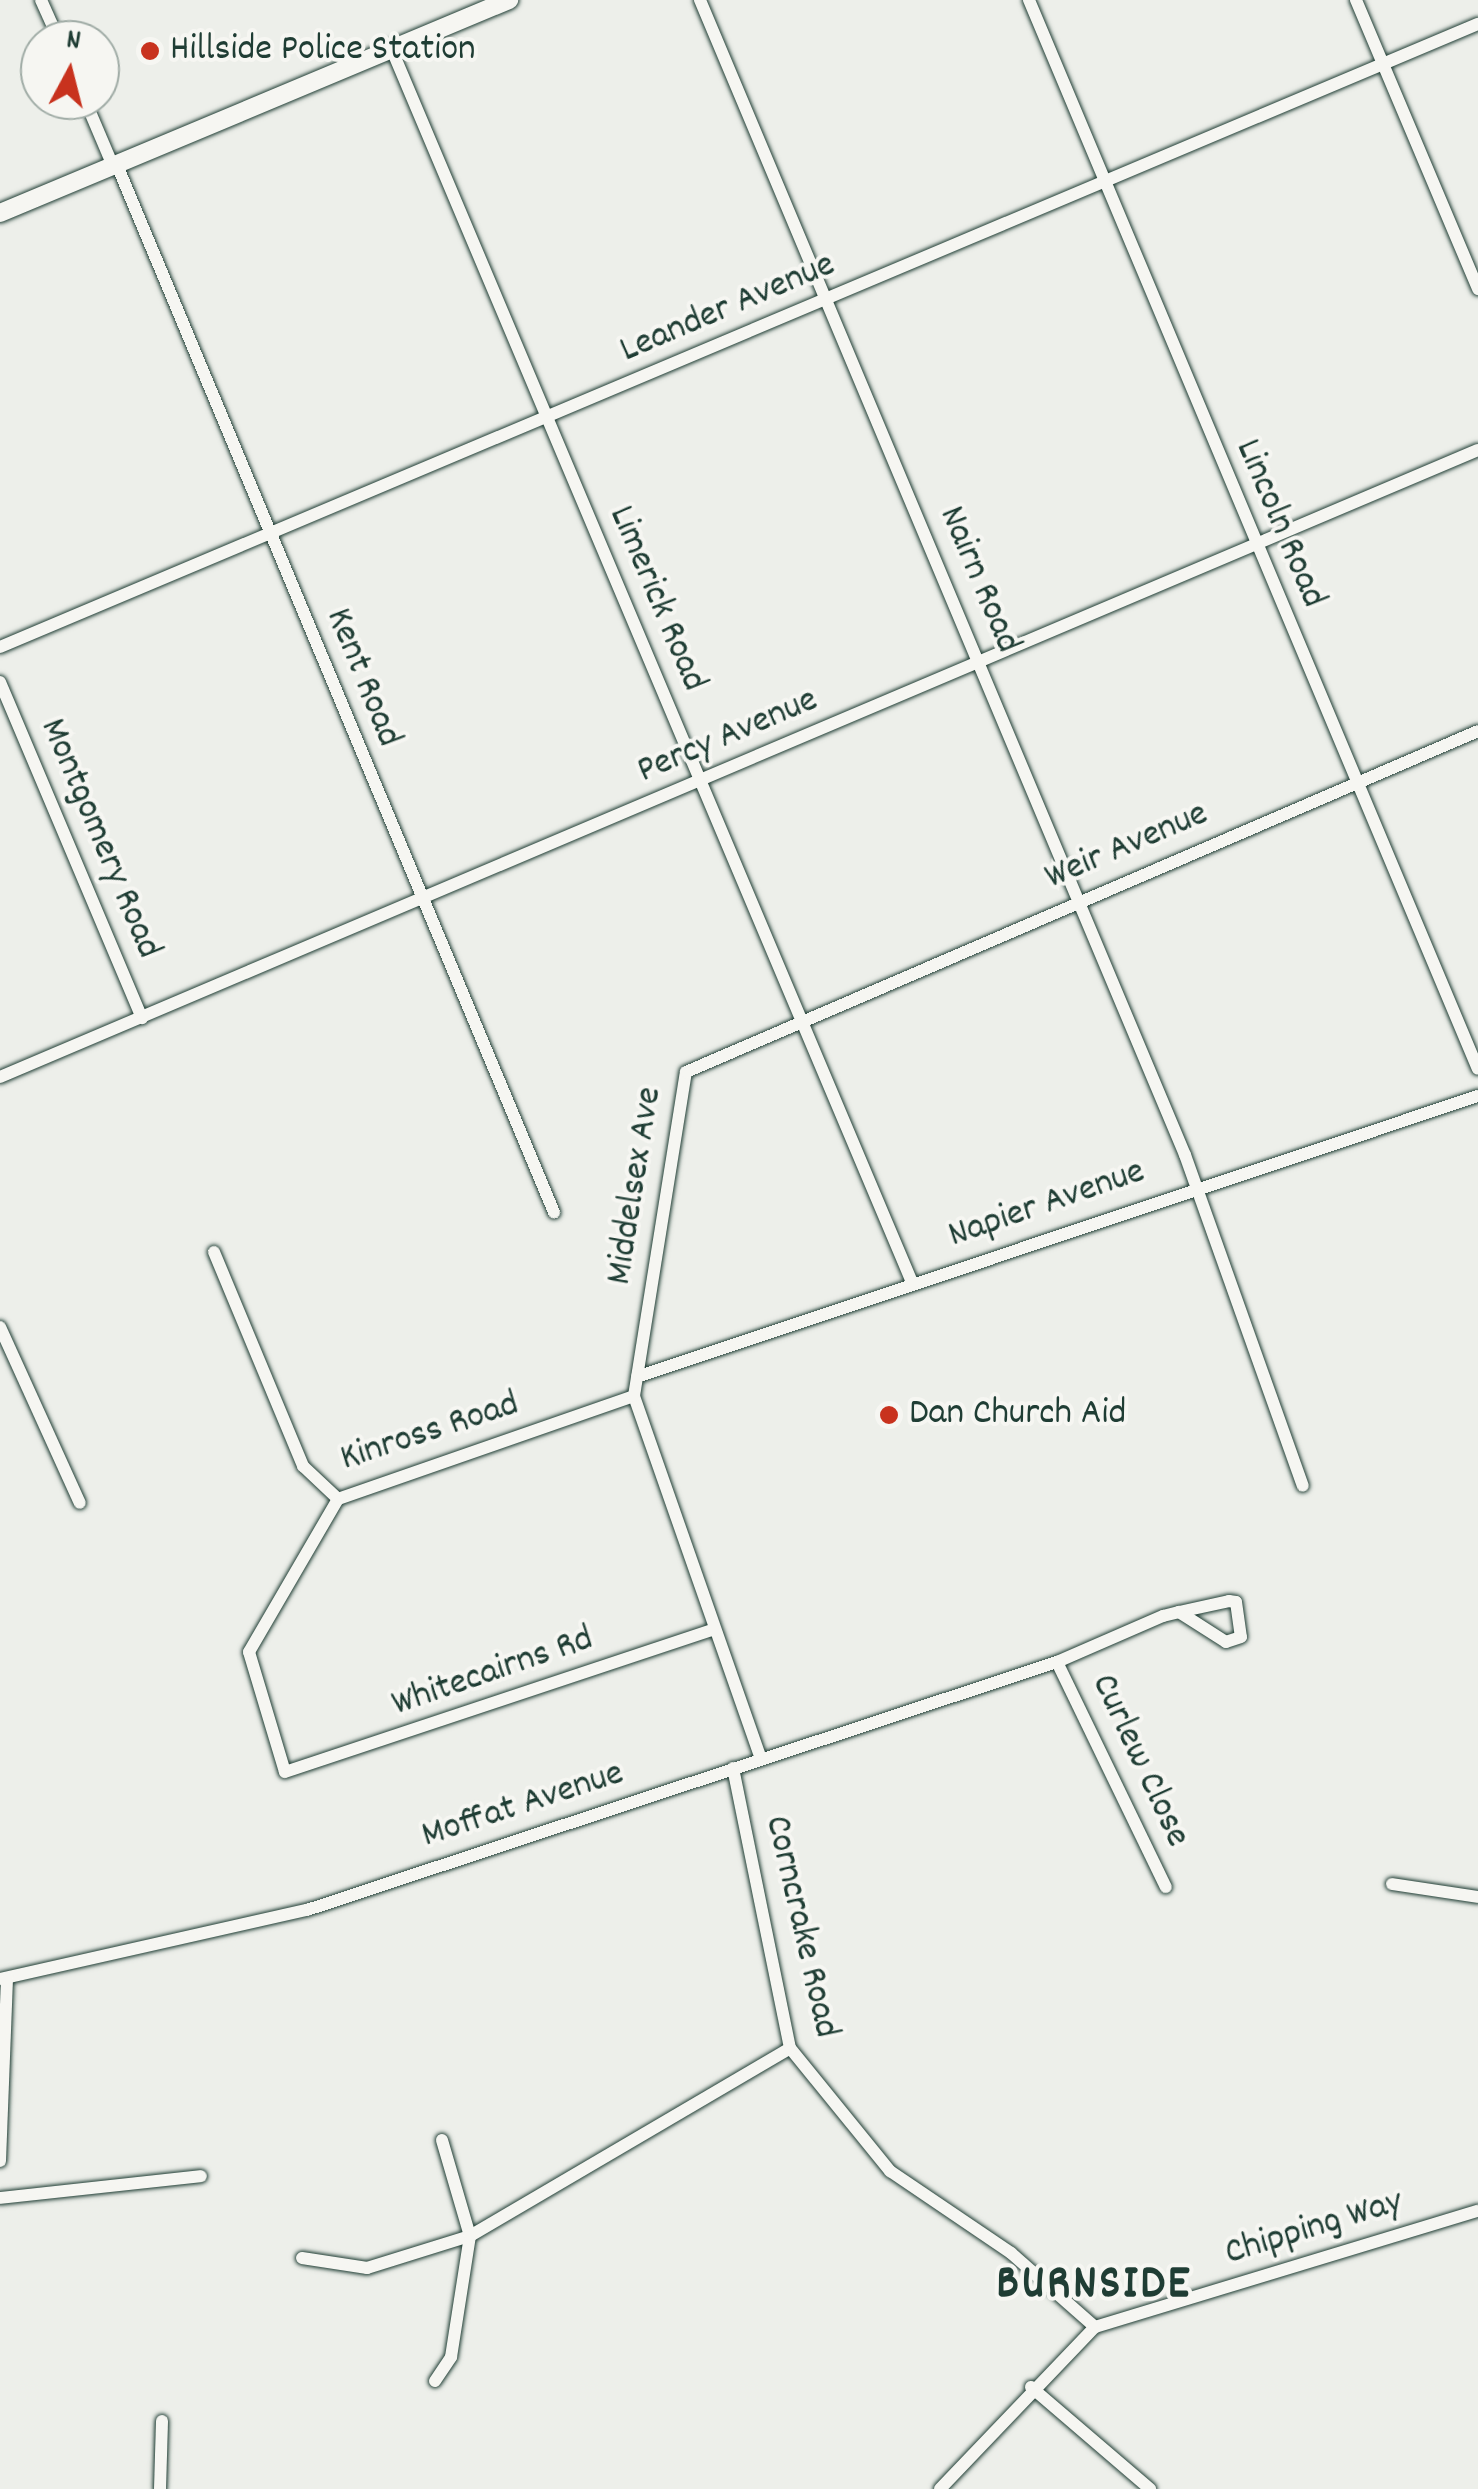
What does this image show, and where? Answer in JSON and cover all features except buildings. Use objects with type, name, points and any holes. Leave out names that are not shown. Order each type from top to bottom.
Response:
[{"type":"main road","points":[[0,213],[509,0]]},
{"type":"street","name":"Nairn Road","points":[[700,0],[1080,900],[1196,1186],[1303,1486]]},
{"type":"street","name":"Lincoln Road","points":[[1028,0],[1354,783],[1478,1070]]},
{"type":"street","points":[[1356,0],[1478,288]]},
{"type":"street","name":"Leander Avenue","points":[[0,647],[1478,24]]},
{"type":"street","name":"Limerick Road","points":[[392,50],[912,1282]]},
{"type":"street","name":"Kent Road","points":[[94,120],[273,535],[419,898],[554,1212]]},
{"type":"street","name":"Percy Avenue","points":[[0,1078],[1478,450]]},
{"type":"street","name":"Montgomery Road","points":[[0,682],[142,1018]]},
{"type":"street","name":"Weir Avenue","points":[[800,1017],[1478,731]]},
{"type":"street","name":"Middelsex Ave","points":[[637,1377],[682,1078],[800,1017]]},
{"type":"street","name":"Napier Avenue","points":[[637,1377],[1196,1186],[1478,1096]]},
{"type":"street","name":"Kinross Road","points":[[214,1252],[303,1466],[338,1499],[634,1396]]},
{"type":"street","points":[[0,1327],[80,1503]]},
{"type":"street","points":[[637,1377],[634,1396],[711,1630],[760,1756]]},
{"type":"street","name":"Whitecairns Rd","points":[[338,1499],[249,1652],[278,1767],[295,1772],[711,1630]]},
{"type":"street","name":"Moffat Avenue","points":[[4,1979],[307,1910],[760,1756],[1057,1662],[1179,1612],[1236,1602],[1242,1636],[1226,1642],[1179,1612]]},
{"type":"street","name":"Curlew Close","points":[[1057,1662],[1166,1888]]},
{"type":"street","name":"Corncrake Road","points":[[734,1768],[790,2048],[890,2171],[1012,2252],[1095,2327]]},
{"type":"street","points":[[1392,1884],[1478,1897]]},
{"type":"street","points":[[0,2160],[4,1979]]},
{"type":"street","points":[[302,2258],[367,2268],[470,2236],[790,2048]]},
{"type":"street","points":[[435,2381],[450,2357],[470,2236],[442,2140]]},
{"type":"street","points":[[0,2198],[202,2176]]},
{"type":"street","name":"Chipping Way","points":[[940,2489],[1031,2387],[1095,2327],[1478,2211]]},
{"type":"street","points":[[1031,2387],[1150,2489]]},
{"type":"street","points":[[160,2489],[162,2421]]},
{"type":"place","name":"Hillside Police Station","points":[[150,51]]},
{"type":"place","name":"Dan Church Aid","points":[[889,1415]]},
{"type":"district","name":"BURNSIDE","points":[[1094,2287]]}]
